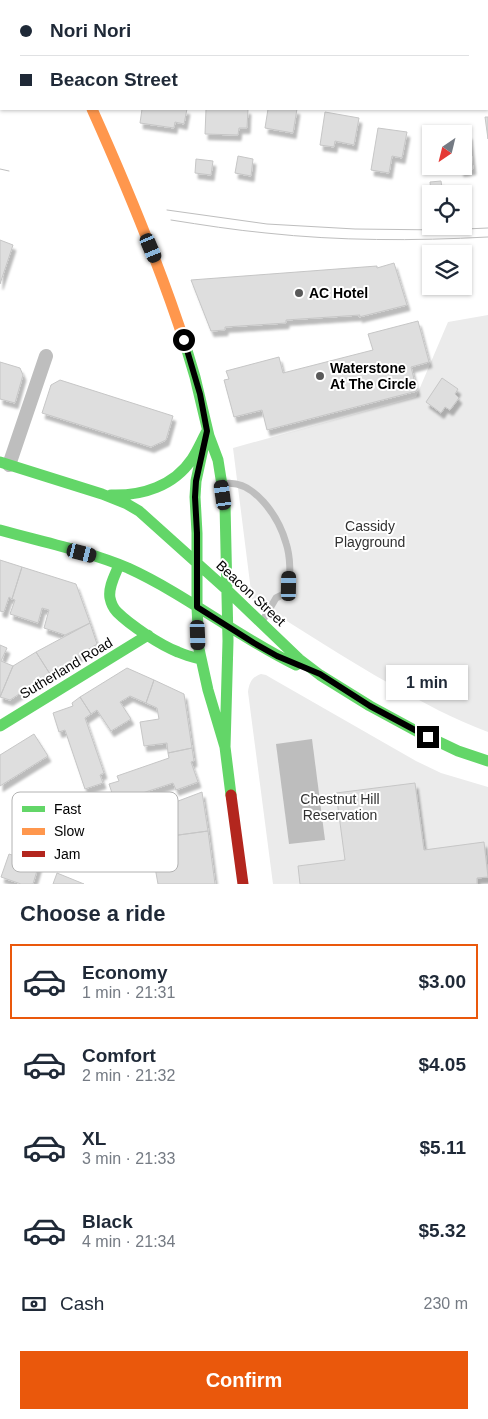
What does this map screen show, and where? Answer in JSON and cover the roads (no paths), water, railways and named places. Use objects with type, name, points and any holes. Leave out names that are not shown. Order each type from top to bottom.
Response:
[{"type":"main road","points":[[92,110],[168,291],[200,394],[207,431],[218,460],[225,505],[228,627],[225,747]]},
{"type":"main road","points":[[102,494],[134,495],[160,487],[176,476],[191,461],[207,431]]},
{"type":"main road","points":[[207,431],[196,481],[195,497],[199,649],[200,659],[225,747],[243,884]]},
{"type":"main road","name":"Beacon Street","points":[[5,464],[102,494],[139,511],[197,562],[294,654],[320,674],[370,706],[418,732],[458,751],[488,761]]},
{"type":"main road","name":"Beacon Street","points":[[0,530],[102,558],[119,565],[174,592],[271,652],[320,674]]},
{"type":"main road","points":[[119,565],[110,588],[109,596],[111,604],[116,611],[172,650],[200,659]]},
{"type":"main road","name":"Sutherland Road","points":[[2,723],[148,635]]},
{"type":"street","points":[[5,464],[46,356]]},
{"type":"lane","points":[[222,485],[235,483],[254,492],[275,518],[287,544],[289,590],[276,598],[261,622]]},
{"type":"tram line","points":[[0,169],[9,171]]},
{"type":"tram line","points":[[167,210],[267,224],[355,229],[443,230],[488,228]]},
{"type":"tram line","points":[[171,220],[321,238],[404,240],[488,237]]},
{"type":"place","name":"AC Hotel","points":[[299,293]]},
{"type":"place","name":"Waterstone At The Circle","points":[[320,376]]},
{"type":"park label","name":"Cassidy Playground","points":[[370,534]]},
{"type":"park label","name":"Chestnut Hill Reservation","points":[[340,808]]}]
